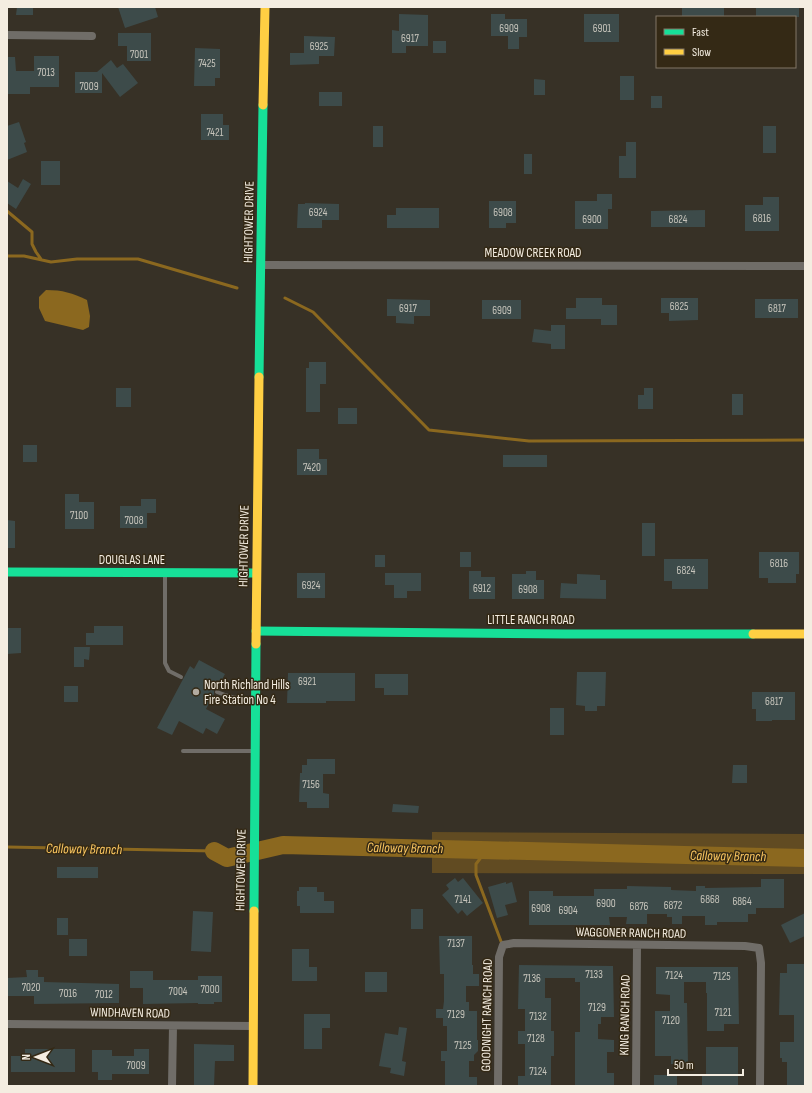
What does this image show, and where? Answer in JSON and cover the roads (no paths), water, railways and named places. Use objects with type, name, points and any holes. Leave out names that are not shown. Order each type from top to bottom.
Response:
[{"type":"street","name":"HIGHTOWER DRIVE","points":[[253,1086],[256,573],[262,285],[265,7]]},
{"type":"street","points":[[7,35],[92,36]]},
{"type":"street","name":"MEADOW CREEK ROAD","points":[[262,265],[805,266]]},
{"type":"street","name":"DOUGLAS LANE","points":[[7,572],[256,573]]},
{"type":"street","name":"LITTLE RANCH ROAD","points":[[256,631],[566,634],[805,634]]},
{"type":"street","name":"WAGGONER RANCH ROAD","points":[[503,945],[514,943],[745,946],[759,948],[761,963],[760,1086]]},
{"type":"street","name":"GOODNIGHT RANCH ROAD","points":[[498,1086],[499,957],[503,945]]},
{"type":"street","name":"KING RANCH ROAD","points":[[636,1086],[637,945]]},
{"type":"street","name":"WINDHAVEN ROAD","points":[[7,1024],[253,1026]]},
{"type":"street","points":[[172,1086],[173,1026]]},
{"type":"lane","points":[[165,573],[165,662],[168,671],[181,677]]},
{"type":"lane","points":[[217,692],[230,698],[242,700],[256,699]]},
{"type":"lane","points":[[183,751],[255,751]]},
{"type":"waterway","points":[[7,211],[32,232],[32,244],[41,259]]},
{"type":"waterway","points":[[7,256],[24,256],[51,262],[77,259],[138,259],[237,288]]},
{"type":"waterway","points":[[285,298],[313,312],[429,430],[529,441],[805,440]]},
{"type":"waterway","name":"Calloway Branch","points":[[214,851],[227,858],[283,845],[805,858]]},
{"type":"waterway","name":"Calloway Branch","points":[[7,847],[214,851]]},
{"type":"waterway","points":[[502,944],[476,875],[476,864],[482,856],[515,851]]},
{"type":"place","name":"North Richland Hills Fire Station No 4","points":[[196,692]]}]
